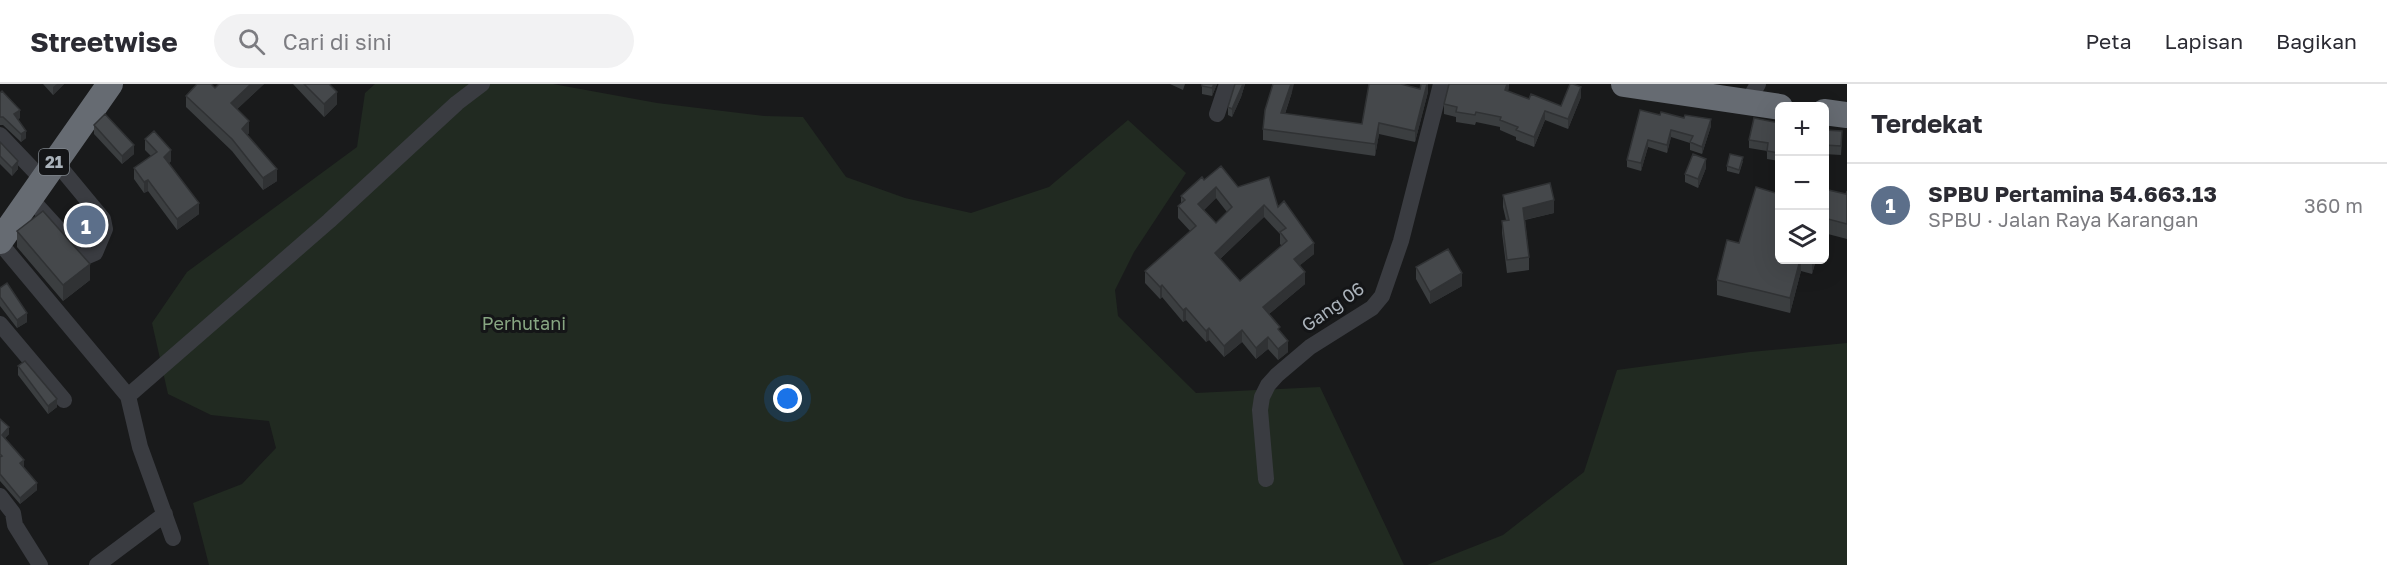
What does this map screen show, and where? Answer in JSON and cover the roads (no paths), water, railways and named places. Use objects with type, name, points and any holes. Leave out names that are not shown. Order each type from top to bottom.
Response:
[{"type":"highway","name":"21","points":[[2,245],[42,180],[110,84]]},
{"type":"highway","points":[[1624,84],[1753,94],[1775,105]]},
{"type":"highway","points":[[1829,113],[1847,115]]},
{"type":"street","points":[[128,396],[329,220],[457,103],[483,84]]},
{"type":"street","points":[[1217,114],[1227,84]]},
{"type":"street","name":"Gang 06","points":[[1266,479],[1261,438],[1262,397],[1268,385],[1277,375],[1310,347],[1372,308],[1382,296],[1401,241],[1441,84]]},
{"type":"street","points":[[0,135],[42,180]]},
{"type":"street","points":[[2,245],[128,396],[140,447],[173,538]]},
{"type":"street","points":[[0,324],[64,400]]},
{"type":"street","points":[[0,496],[13,513],[15,525],[40,565]]},
{"type":"street","points":[[97,565],[165,514]]},
{"type":"place","name":"SPBU Pertamina 54.663.13","points":[[86,225]]},
{"type":"park label","name":"Perhutani","points":[[524,324]]}]
